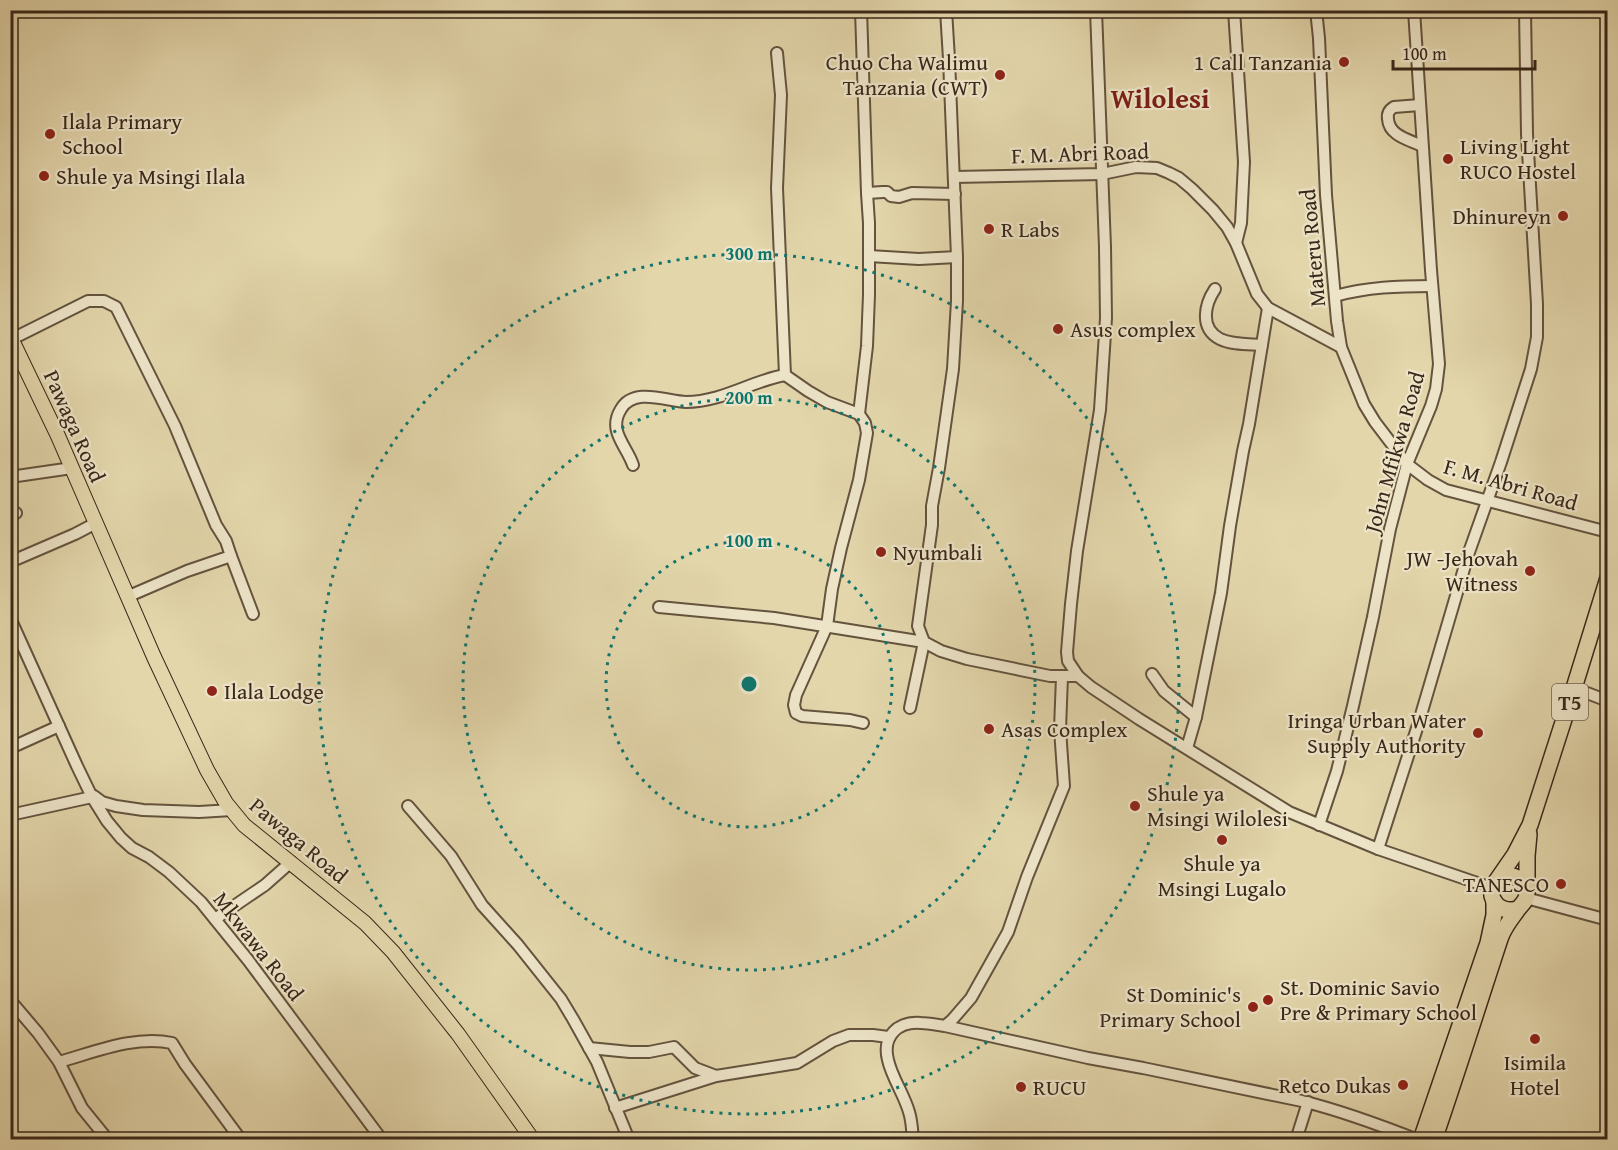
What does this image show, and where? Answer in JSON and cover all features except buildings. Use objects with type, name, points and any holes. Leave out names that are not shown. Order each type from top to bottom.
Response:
[{"type":"highway","name":"T5","points":[[1419,1140],[1488,943],[1494,915],[1494,890],[1530,825],[1608,578]]},
{"type":"highway","name":"T5","points":[[1524,899],[1530,825]]},
{"type":"highway","points":[[1434,1140],[1502,935],[1524,899],[1525,885],[1521,879],[1508,875],[1501,877],[1494,890],[1498,907],[1511,911],[1524,899]]},
{"type":"main road","name":"Pawaga Road","points":[[11,337],[203,763],[231,810],[244,825],[365,923],[393,952],[458,1034],[533,1140]]},
{"type":"street","points":[[861,10],[869,256],[867,337],[860,414],[867,432],[866,443],[832,589],[827,626],[796,695],[794,705],[796,713],[802,717],[863,723]]},
{"type":"street","points":[[910,708],[924,642],[918,626],[932,525],[932,506],[952,369],[957,301],[955,194],[946,10]]},
{"type":"street","points":[[1096,10],[1100,75],[1106,318],[1100,410],[1077,551],[1068,661],[1078,676],[1139,719],[1288,812],[1378,849],[1494,890]]},
{"type":"street","points":[[1234,10],[1244,162],[1241,223],[1236,243]]},
{"type":"street","name":"Materu Road","points":[[1316,10],[1326,195],[1341,346],[1364,404],[1407,464]]},
{"type":"street","name":"John Mfikwa Road","points":[[1319,825],[1337,771],[1353,706],[1390,529],[1407,464],[1431,406],[1439,364],[1414,10]]},
{"type":"street","points":[[1378,849],[1418,725],[1468,555],[1531,369],[1537,337],[1538,304],[1527,134],[1525,10]]},
{"type":"street","points":[[777,53],[781,95],[777,188],[785,375]]},
{"type":"street","points":[[1420,105],[1403,105],[1390,109],[1388,123],[1397,135],[1422,146]]},
{"type":"street","name":"F. M. Abri Road","points":[[954,177],[1102,174],[1136,167],[1157,168],[1169,173],[1185,183],[1227,227],[1257,294],[1268,308]]},
{"type":"street","points":[[867,193],[883,192],[899,197],[912,193],[955,194]]},
{"type":"street","points":[[869,256],[919,259],[957,257]]},
{"type":"street","points":[[1335,296],[1366,288],[1432,286]]},
{"type":"street","points":[[1215,289],[1208,299],[1206,309],[1206,320],[1214,334],[1228,341],[1262,345]]},
{"type":"street","points":[[11,337],[88,301],[104,301],[116,307],[175,426],[216,525],[226,541],[253,614]]},
{"type":"street","points":[[1187,748],[1196,717],[1221,593],[1230,526],[1268,308],[1341,346]]},
{"type":"street","points":[[633,465],[630,455],[616,433],[617,418],[621,409],[627,402],[636,398],[648,397],[688,402],[708,399],[785,375],[808,392],[827,402],[860,414]]},
{"type":"street","name":"F. M. Abri Road","points":[[1407,464],[1446,490],[1608,532]]},
{"type":"street","points":[[10,477],[72,468]]},
{"type":"street","points":[[10,562],[96,523]]},
{"type":"street","points":[[129,596],[187,571],[231,556]]},
{"type":"street","points":[[659,607],[774,618],[827,626],[924,642],[941,651],[1038,674],[1078,676]]},
{"type":"street","name":"Mkwawa Road","points":[[10,618],[91,795],[107,821],[132,848],[149,857],[185,886],[215,919],[382,1140]]},
{"type":"street","points":[[1152,674],[1164,690],[1196,717]]},
{"type":"street","points":[[945,1026],[971,998],[1008,932],[1037,851],[1064,786],[1060,729],[1062,677]]},
{"type":"street","points":[[1574,688],[1608,700]]},
{"type":"street","points":[[10,745],[17,745],[60,726]]},
{"type":"street","points":[[10,815],[91,795],[102,802],[143,810],[199,812],[231,810]]},
{"type":"street","points":[[408,806],[451,856],[482,905],[535,965],[573,1018],[608,1086],[628,1140]]},
{"type":"street","points":[[215,919],[265,885],[291,862]]},
{"type":"street","points":[[1524,899],[1608,920]]},
{"type":"street","points":[[10,1000],[59,1062],[82,1108],[108,1140]]},
{"type":"street","points":[[913,1140],[909,1112],[888,1060],[886,1048],[888,1037],[895,1030],[909,1023],[945,1026],[1025,1045],[1308,1102],[1419,1140]]},
{"type":"street","points":[[615,1108],[717,1076],[797,1063],[833,1041],[849,1035],[888,1037]]},
{"type":"street","points":[[59,1062],[141,1041],[158,1040],[172,1043],[241,1140]]},
{"type":"street","points":[[589,1048],[649,1052],[674,1047],[695,1068],[717,1076]]},
{"type":"street","points":[[1296,1140],[1308,1102]]},
{"type":"place","name":"1 Call Tanzania","points":[[1344,62]]},
{"type":"place","name":"Chuo Cha Walimu Tanzania (CWT)","points":[[1000,75]]},
{"type":"place","name":"Ilala Primary School","points":[[50,134]]},
{"type":"place","name":"Living Light RUCO Hostel","points":[[1448,159]]},
{"type":"place","name":"Shule ya Msingi Ilala","points":[[44,176]]},
{"type":"place","name":"Dhinureyn","points":[[1563,216]]},
{"type":"place","name":"R Labs","points":[[989,229]]},
{"type":"place","name":"Asus complex","points":[[1058,329]]},
{"type":"place","name":"Nyumbali","points":[[881,552]]},
{"type":"place","name":"JW -Jehovah Witness","points":[[1530,571]]},
{"type":"place","name":"Ilala Lodge","points":[[212,691]]},
{"type":"place","name":"Asas Complex","points":[[989,729]]},
{"type":"place","name":"Iringa Urban Water Supply Authority","points":[[1478,733]]},
{"type":"place","name":"Shule ya Msingi Wilolesi","points":[[1135,806]]},
{"type":"place","name":"Shule ya Msingi Lugalo","points":[[1222,840]]},
{"type":"place","name":"TANESCO","points":[[1561,884]]},
{"type":"place","name":"St. Dominic Savio Pre & Primary School","points":[[1268,1000]]},
{"type":"place","name":"St Dominic's Primary School","points":[[1253,1007]]},
{"type":"place","name":"Isimila Hotel","points":[[1535,1039]]},
{"type":"place","name":"Retco Dukas","points":[[1403,1085]]},
{"type":"place","name":"RUCU","points":[[1021,1087]]},
{"type":"district","name":"Wilolesi","points":[[1160,97]]}]
